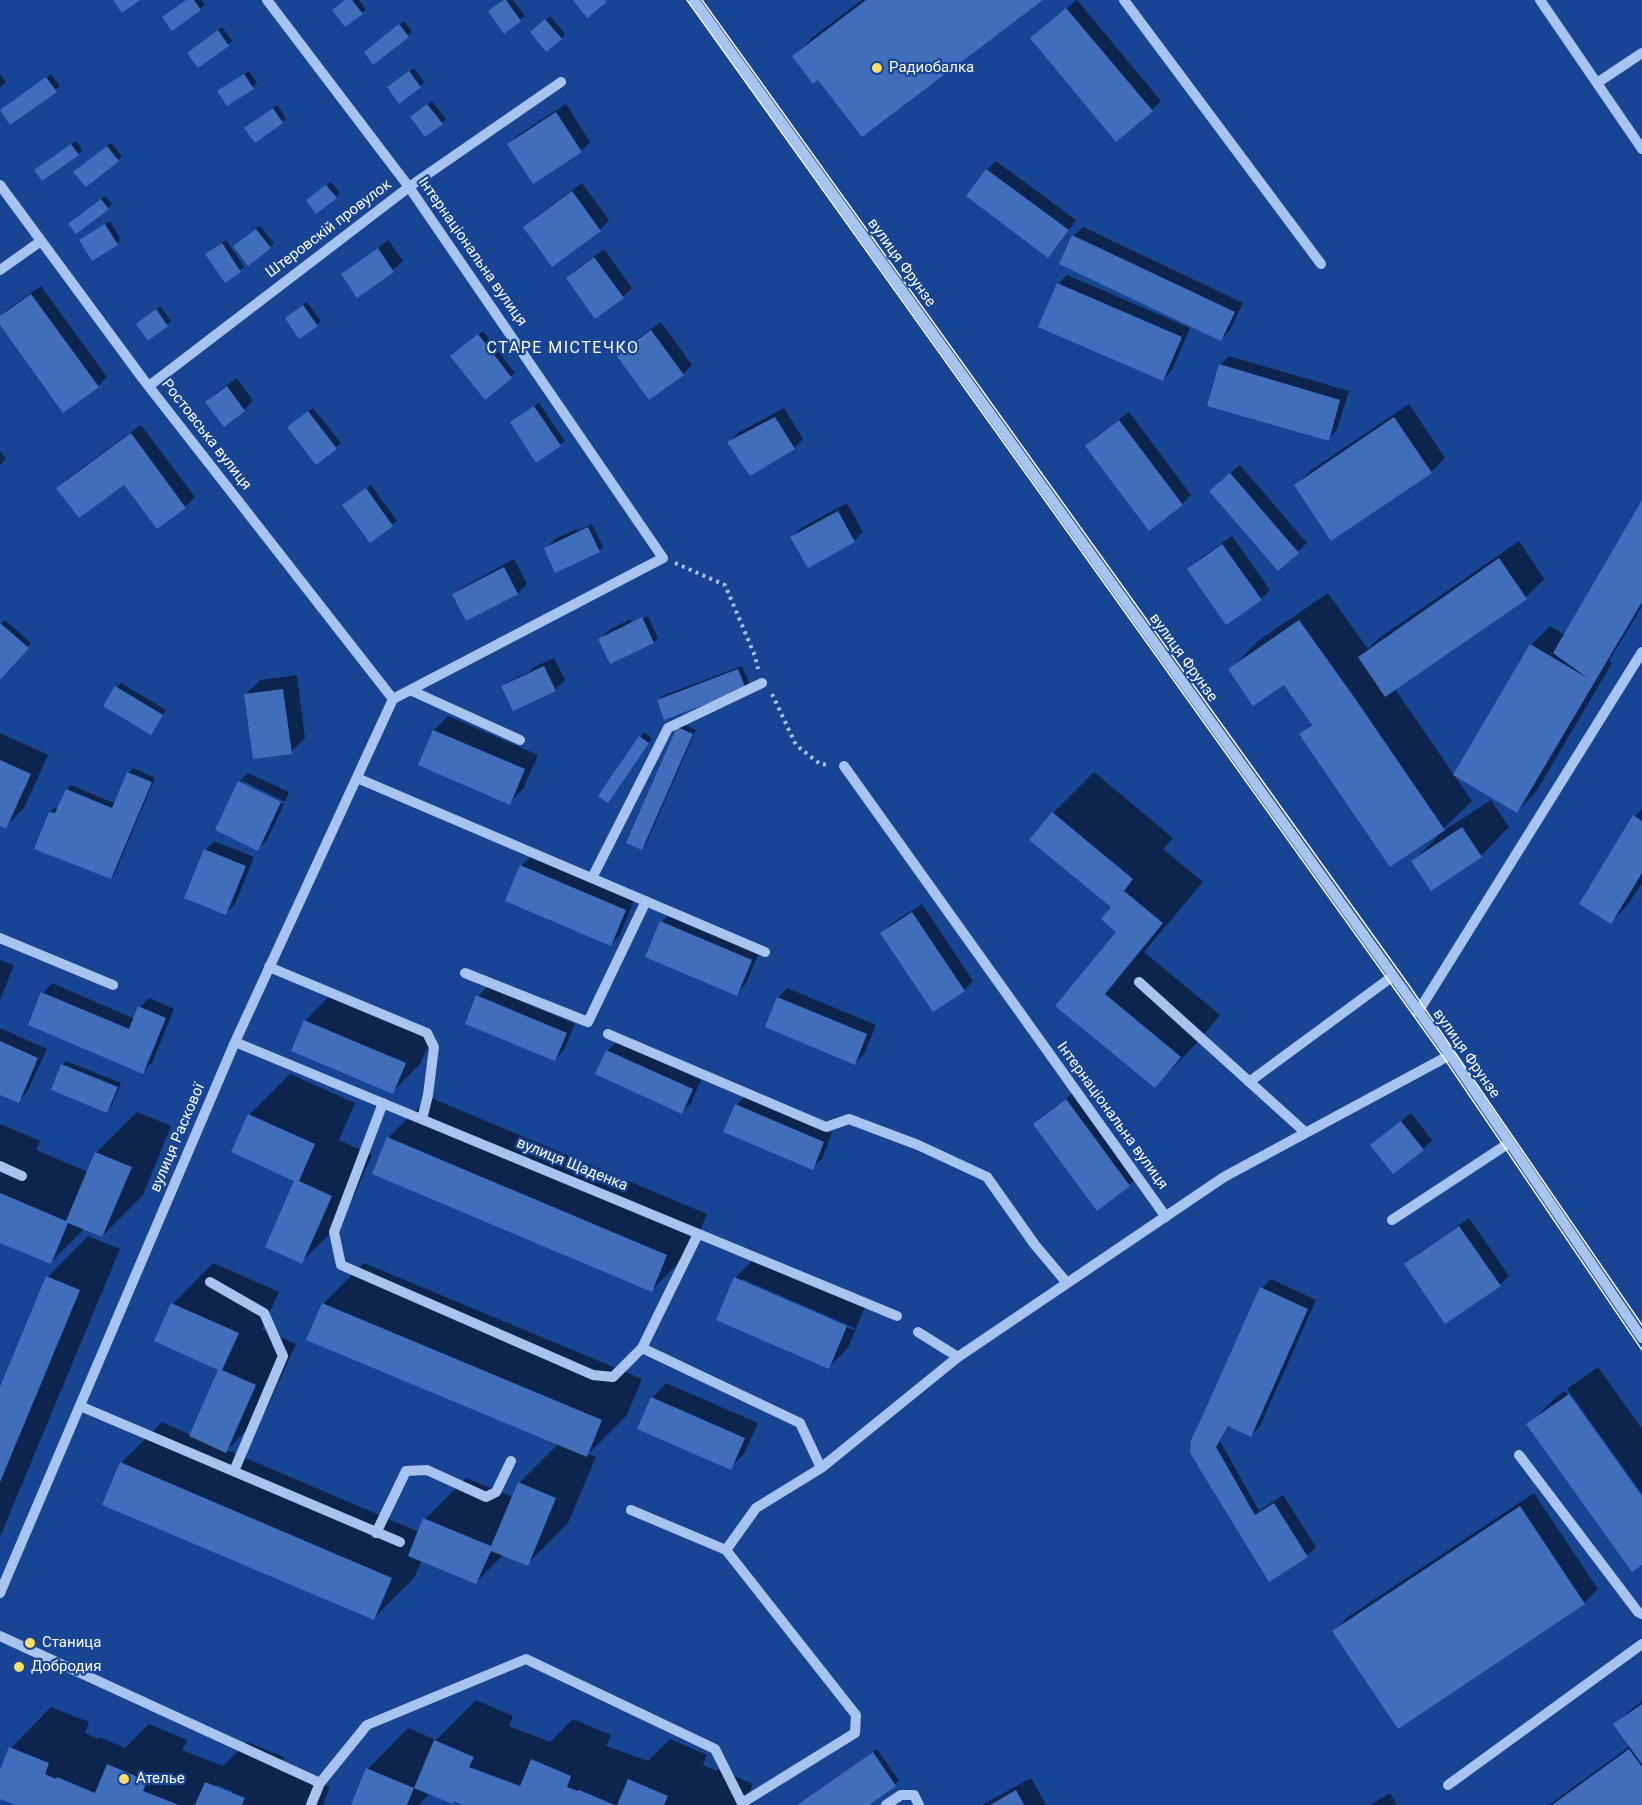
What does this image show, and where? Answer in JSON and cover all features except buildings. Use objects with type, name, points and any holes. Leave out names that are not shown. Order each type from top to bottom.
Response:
[{"type":"street","name":"Інтернаціональна вулиця","points":[[267,0],[409,187],[663,558]]},
{"type":"street","name":"вулиця Фрунзе","points":[[694,0],[1450,1055],[1642,1338]]},
{"type":"street","points":[[1124,0],[1321,264]]},
{"type":"street","points":[[1540,0],[1642,149]]},
{"type":"street","points":[[1597,83],[1642,52]]},
{"type":"street","name":"Штеровскій провулок","points":[[149,386],[409,187],[561,82]]},
{"type":"street","name":"Ростовська вулиця","points":[[0,185],[149,386],[393,699]]},
{"type":"street","points":[[0,270],[41,241]]},
{"type":"street","points":[[393,699],[663,558]]},
{"type":"street","points":[[1419,1012],[1642,652]]},
{"type":"street","points":[[592,878],[668,728],[762,682]]},
{"type":"street","points":[[410,690],[520,740]]},
{"type":"street","name":"вулиця Раскової","points":[[0,1593],[235,1042],[393,699]]},
{"type":"street","name":"Інтернаціональна вулиця","points":[[844,766],[1166,1217]]},
{"type":"street","points":[[357,778],[765,952]]},
{"type":"street","points":[[465,973],[588,1022],[646,902]]},
{"type":"street","points":[[0,938],[113,985]]},
{"type":"street","points":[[269,968],[427,1033],[434,1047],[428,1095],[422,1119]]},
{"type":"street","points":[[1249,1082],[1393,976]]},
{"type":"street","points":[[1139,982],[1306,1133]]},
{"type":"street","points":[[608,1034],[826,1127],[849,1119],[918,1145],[987,1177],[1035,1245],[1067,1283]]},
{"type":"street","name":"вулиця Щаденка","points":[[235,1042],[897,1316]]},
{"type":"street","points":[[726,1550],[756,1508],[820,1468],[958,1357],[1224,1177],[1450,1055]]},
{"type":"street","points":[[383,1103],[334,1232],[341,1265],[593,1375],[613,1377],[642,1348],[698,1234]]},
{"type":"street","points":[[1392,1220],[1509,1143]]},
{"type":"street","points":[[0,1166],[22,1176]]},
{"type":"street","points":[[210,1282],[264,1313],[283,1356],[234,1471]]},
{"type":"street","points":[[918,1332],[958,1357]]},
{"type":"street","points":[[642,1348],[800,1423],[820,1468]]},
{"type":"street","points":[[80,1406],[400,1542]]},
{"type":"street","points":[[1519,1455],[1638,1612],[1642,1614]]},
{"type":"street","points":[[376,1533],[406,1471],[426,1470],[486,1497],[496,1492],[511,1461]]},
{"type":"street","points":[[311,1805],[320,1782],[367,1725],[526,1659],[715,1749],[742,1804],[855,1733],[856,1715],[726,1550],[630,1510]]},
{"type":"street","points":[[0,1636],[320,1782]]},
{"type":"street","points":[[1448,1785],[1642,1644]]},
{"type":"street","points":[[886,1805],[901,1795],[914,1795],[919,1805]]},
{"type":"path","points":[[663,558],[725,585],[755,656],[762,682],[774,697],[796,746],[820,764],[844,766]]},
{"type":"tram line","points":[[687,0],[1444,1058],[1642,1350]]},
{"type":"tram line","points":[[702,0],[1408,984],[1642,1325]]},
{"type":"place","name":"Радиобалка","points":[[877,68]]},
{"type":"place","name":"Станица","points":[[30,1643]]},
{"type":"place","name":"Добродия","points":[[19,1667]]},
{"type":"place","name":"Ателье","points":[[124,1779]]},
{"type":"district","name":"СТАРЕ МІСТЕЧКО","points":[[563,349]]}]
